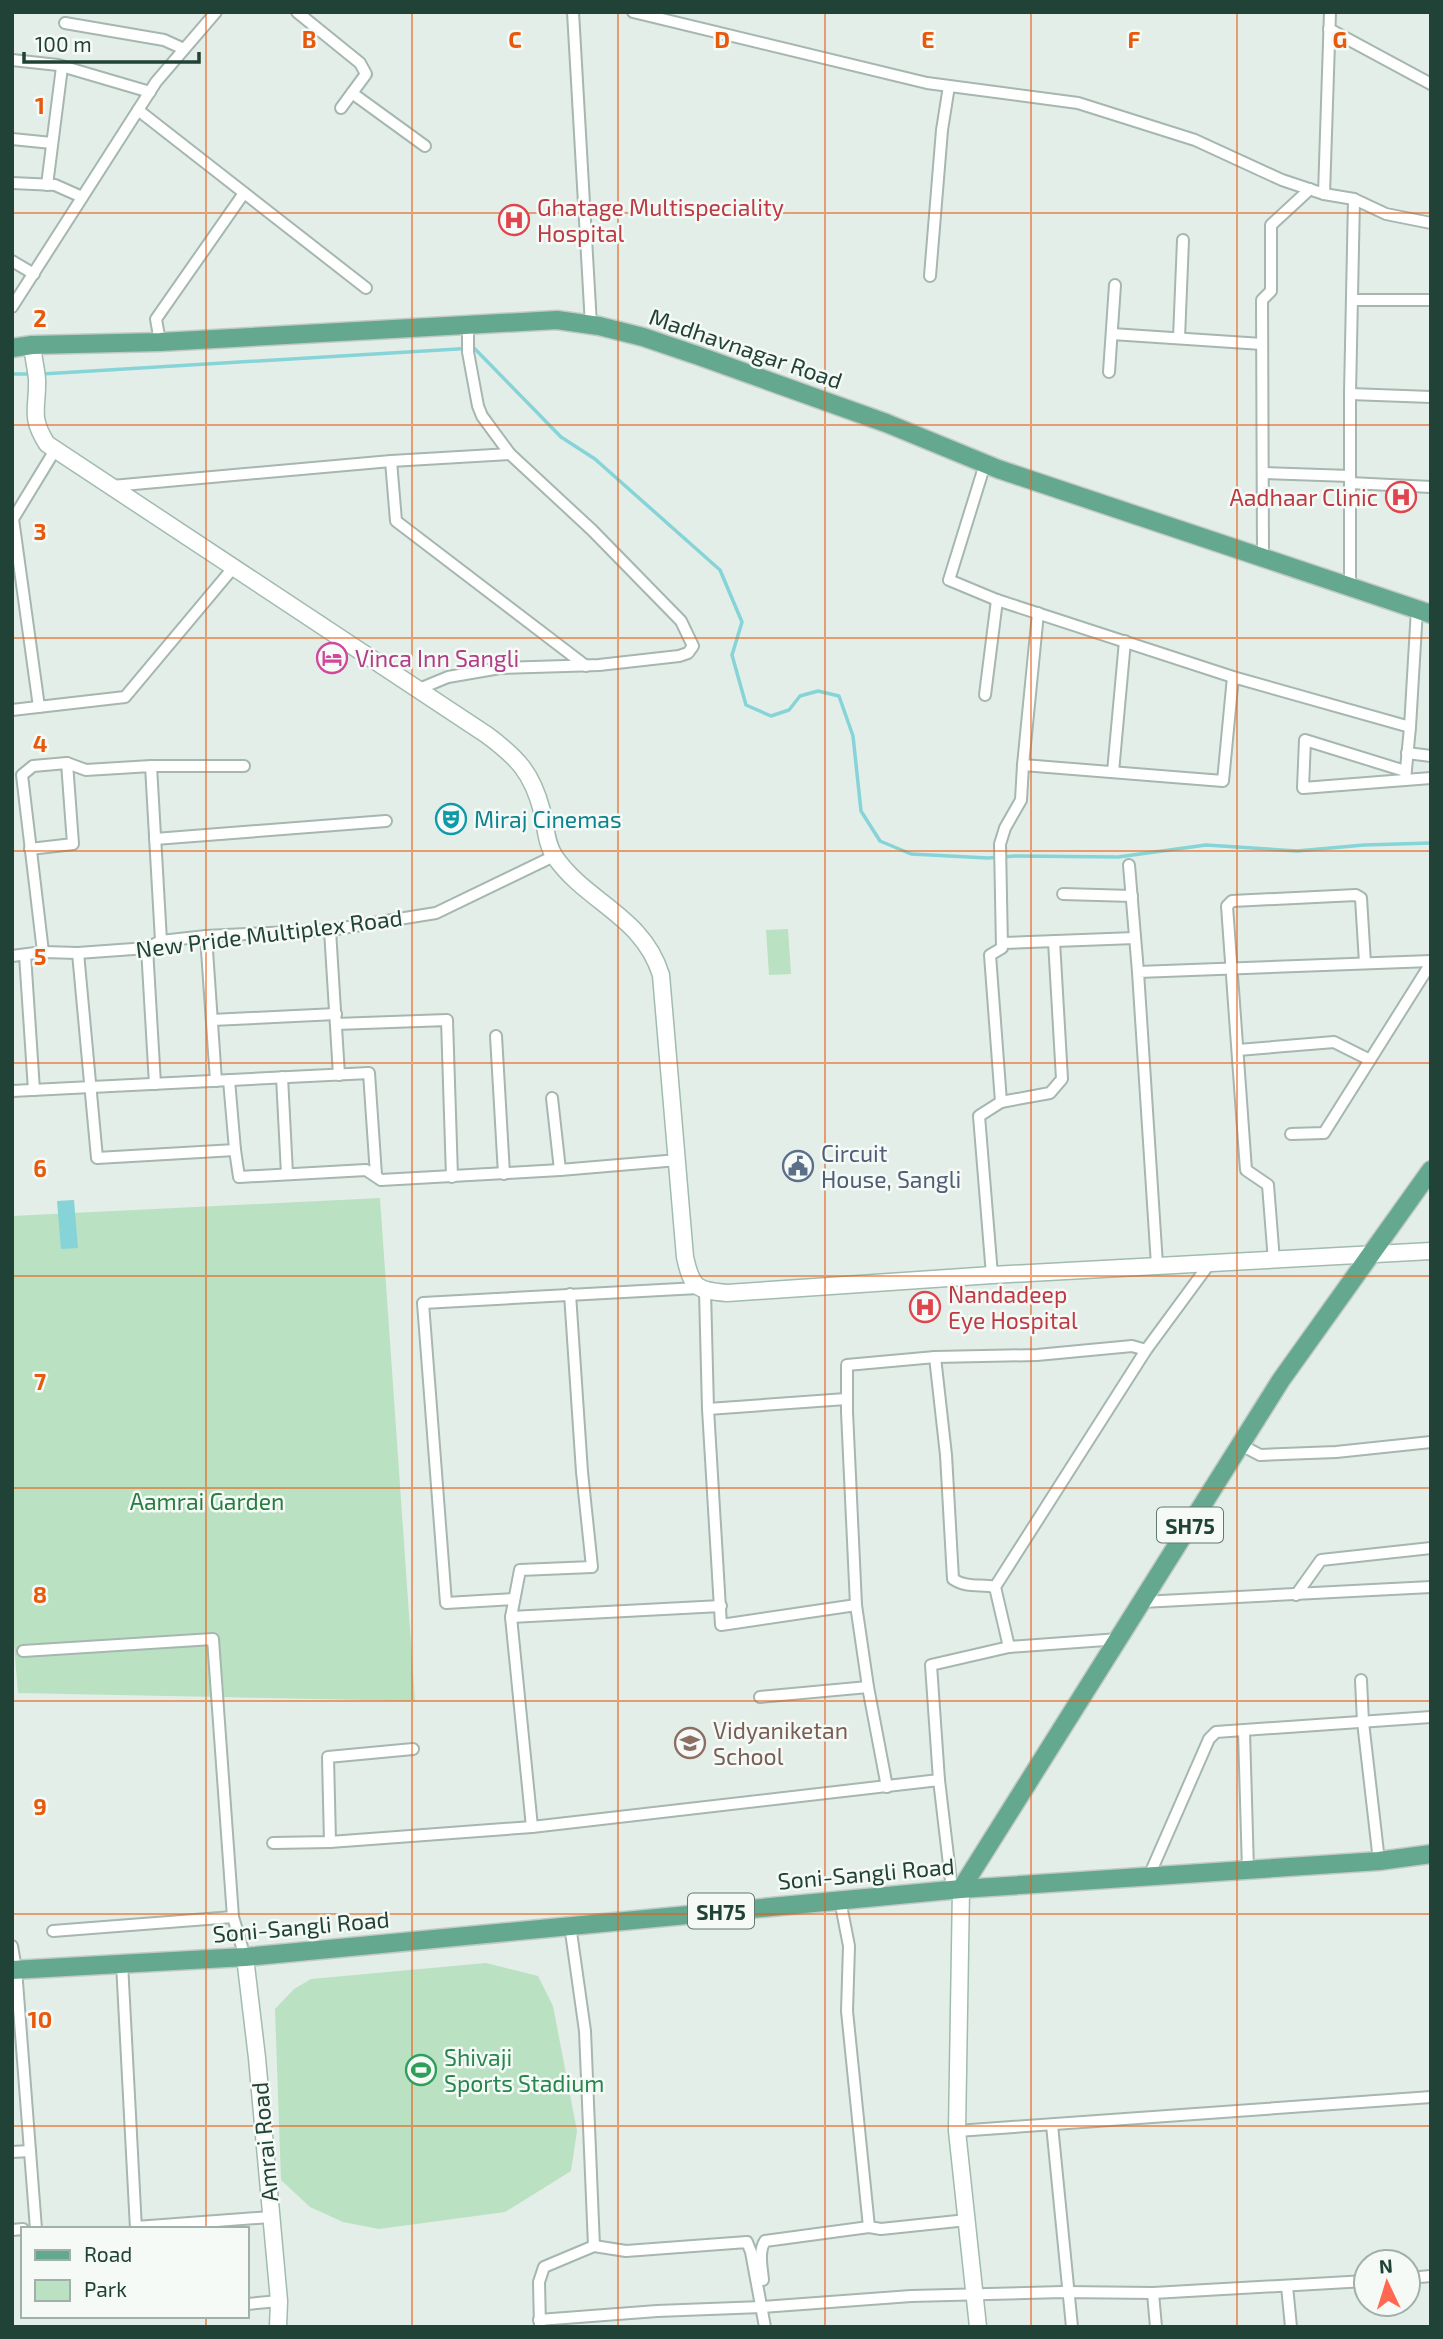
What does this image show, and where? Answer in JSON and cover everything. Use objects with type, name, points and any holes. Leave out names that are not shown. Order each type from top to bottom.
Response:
[{"type":"main road","name":"Madhavnagar Road","points":[[12,348],[557,320],[591,325],[643,337],[699,356],[886,423],[985,464],[1424,611]]},
{"type":"main road","name":"SH75","points":[[956,1889],[1119,1639],[1281,1380],[1431,1170]]},
{"type":"main road","name":"Soni-Sangli Road","points":[[14,1969],[245,1957],[956,1889],[1379,1861],[1431,1854]]},
{"type":"street","points":[[12,307],[149,92],[216,12]]},
{"type":"street","points":[[297,12],[360,63],[366,74],[341,108]]},
{"type":"street","points":[[573,12],[591,325]]},
{"type":"street","points":[[633,12],[927,83],[1078,103],[1195,140],[1282,180],[1324,194],[1354,200],[1385,214],[1431,223]]},
{"type":"street","points":[[1324,194],[1330,12]]},
{"type":"street","points":[[65,23],[164,40],[184,49]]},
{"type":"street","points":[[1329,29],[1431,84]]},
{"type":"street","points":[[12,60],[62,67],[149,92]]},
{"type":"street","points":[[47,185],[62,67]]},
{"type":"street","points":[[930,276],[948,86]]},
{"type":"street","points":[[352,93],[425,146]]},
{"type":"street","points":[[138,110],[366,288]]},
{"type":"street","points":[[12,139],[52,143]]},
{"type":"street","points":[[12,183],[55,186],[82,197]]},
{"type":"street","points":[[1263,558],[1262,300],[1271,291],[1271,225],[1310,189]]},
{"type":"street","points":[[160,342],[156,319],[244,193]]},
{"type":"street","points":[[1350,588],[1354,200]]},
{"type":"street","points":[[1179,338],[1183,240]]},
{"type":"street","points":[[12,261],[34,274]]},
{"type":"street","points":[[1109,372],[1115,285]]},
{"type":"street","points":[[1352,300],[1431,300]]},
{"type":"street","points":[[419,689],[448,677],[500,668],[586,666],[679,656],[688,653],[693,646],[681,621],[592,530],[510,454],[482,416],[468,352],[468,324]]},
{"type":"street","points":[[1112,334],[1262,344]]},
{"type":"street","points":[[32,345],[36,372],[34,416],[37,429],[47,444],[510,752],[530,777],[554,856],[572,877],[623,919],[655,956],[661,975],[685,1257],[688,1272],[701,1289],[721,1625],[856,1605]]},
{"type":"street","points":[[1350,394],[1431,397]]},
{"type":"street","points":[[39,708],[13,519],[55,450]]},
{"type":"street","points":[[109,487],[391,461],[510,454]]},
{"type":"street","points":[[391,461],[396,522],[586,666]]},
{"type":"street","points":[[985,464],[948,580],[997,600],[1233,677],[1410,727]]},
{"type":"street","points":[[1263,473],[1431,486]]},
{"type":"street","points":[[12,710],[125,697],[233,568]]},
{"type":"street","points":[[985,695],[997,600]]},
{"type":"street","points":[[1405,775],[1424,611]]},
{"type":"street","points":[[1001,1102],[990,955],[1002,948],[1003,943],[1000,844],[1005,828],[1021,800],[1038,613]]},
{"type":"street","points":[[1113,772],[1125,641]]},
{"type":"street","points":[[1023,765],[1223,781],[1233,677]]},
{"type":"street","points":[[1405,775],[1303,788],[1306,740],[1405,775],[1431,778]]},
{"type":"street","points":[[1407,753],[1431,756]]},
{"type":"street","points":[[30,849],[73,844],[67,763]]},
{"type":"street","points":[[43,952],[22,775],[33,766],[67,763],[86,770],[151,766],[244,766]]},
{"type":"street","points":[[151,766],[161,941]]},
{"type":"street","points":[[155,839],[386,821]]},
{"type":"street","name":"New Pride Multiplex Road","points":[[12,956],[43,952],[78,953],[147,948],[161,941],[206,936],[330,930],[436,913],[554,856]]},
{"type":"street","points":[[1129,865],[1157,1265]]},
{"type":"street","points":[[1063,894],[1132,896]]},
{"type":"street","points":[[1274,1261],[1268,1185],[1247,1170],[1227,906],[1232,901],[1356,895],[1361,898],[1365,963]]},
{"type":"street","points":[[330,930],[339,1074]]},
{"type":"street","points":[[206,936],[216,1081]]},
{"type":"street","points":[[1003,943],[1135,938]]},
{"type":"street","points":[[992,1275],[979,1116],[1001,1102],[1050,1093],[1062,1079],[1054,941]]},
{"type":"street","points":[[147,948],[155,1084]]},
{"type":"street","points":[[78,953],[97,1158],[235,1150]]},
{"type":"street","points":[[25,955],[34,1090]]},
{"type":"street","points":[[1138,972],[1431,962]]},
{"type":"street","points":[[1292,1134],[1324,1133],[1431,962]]},
{"type":"street","points":[[212,1020],[447,1020],[452,1177]]},
{"type":"street","points":[[496,1035],[505,1174]]},
{"type":"street","points":[[1238,1050],[1334,1042],[1370,1060]]},
{"type":"street","points":[[12,1091],[369,1073],[376,1175]]},
{"type":"street","points":[[282,1077],[287,1174]]},
{"type":"street","points":[[229,1080],[239,1177],[366,1170],[381,1180],[505,1174],[678,1160]]},
{"type":"street","points":[[552,1098],[559,1170]]},
{"type":"street","points":[[513,1599],[446,1603],[423,1303],[701,1289],[727,1293],[1157,1265],[1431,1251]]},
{"type":"street","points":[[1009,1647],[995,1587],[1146,1350],[1210,1263]]},
{"type":"street","points":[[533,1827],[511,1618],[513,1599],[520,1570],[592,1567],[582,1472],[570,1294]]},
{"type":"street","points":[[887,1787],[856,1605],[846,1399],[847,1365],[935,1357],[1037,1355],[1132,1346],[1146,1350]]},
{"type":"street","points":[[935,1357],[946,1455],[953,1579],[966,1585],[995,1587]]},
{"type":"street","points":[[708,1409],[846,1399]]},
{"type":"street","points":[[1241,1445],[1260,1455],[1336,1452],[1431,1442]]},
{"type":"street","points":[[1296,1594],[1321,1559],[1431,1548]]},
{"type":"street","points":[[1142,1602],[1431,1587]]},
{"type":"street","points":[[511,1618],[720,1606]]},
{"type":"street","points":[[23,1651],[213,1639],[233,1917],[245,1957]]},
{"type":"street","points":[[978,2327],[957,2131],[956,1889],[939,1780],[931,1665],[1009,1647],[1119,1639]]},
{"type":"street","points":[[1362,1680],[1363,1722],[1379,1861]]},
{"type":"street","points":[[760,1698],[868,1687]]},
{"type":"street","points":[[1149,1876],[1209,1739],[1216,1732],[1431,1717]]},
{"type":"street","points":[[1244,1731],[1248,1870]]},
{"type":"street","points":[[330,1842],[328,1757],[413,1749]]},
{"type":"street","points":[[273,1843],[330,1842],[533,1827],[939,1780]]},
{"type":"street","points":[[839,1900],[849,1946],[847,2011],[869,2227]]},
{"type":"street","points":[[53,1931],[233,1917]]},
{"type":"street","points":[[570,1925],[585,2031],[594,2246]]},
{"type":"street","points":[[12,1946],[36,2227]]},
{"type":"street","name":"Amrai Road","points":[[245,1957],[257,2057],[279,2301],[278,2327]]},
{"type":"street","points":[[122,1963],[136,2227]]},
{"type":"street","points":[[12,2086],[25,2085]]},
{"type":"street","points":[[957,2131],[1431,2097]]},
{"type":"street","points":[[1052,2124],[1072,2327]]},
{"type":"street","points":[[12,2152],[30,2151]]},
{"type":"street","points":[[148,2227],[270,2217]]},
{"type":"street","points":[[762,2307],[764,2283],[760,2255],[765,2241],[869,2227],[881,2229],[967,2220]]},
{"type":"street","points":[[765,2327],[762,2307],[751,2252],[747,2242],[626,2251],[594,2246],[544,2267],[539,2282],[540,2324],[657,2311],[762,2307],[911,2296],[1153,2293],[1352,2282]]},
{"type":"street","points":[[1287,2286],[1291,2327]]},
{"type":"street","points":[[1153,2293],[1156,2327]]},
{"type":"street","points":[[248,2304],[279,2301]]},
{"type":"green space","points":[[788,929],[791,974],[769,975],[766,930]]},
{"type":"green space","name":"Aamrai Garden","points":[[380,1198],[415,1701],[18,1693],[12,1619],[12,1216]]},
{"type":"green space","name":"Shivaji Sports Stadium","points":[[486,1963],[538,1976],[553,2006],[577,2131],[571,2171],[505,2212],[379,2229],[343,2222],[310,2207],[281,2180],[275,2009],[294,1989],[311,1979]]},
{"type":"water","points":[[74,1200],[78,1248],[61,1249],[57,1201]]},
{"type":"waterway","points":[[42,374],[474,348],[561,437],[595,459],[720,570],[742,622],[732,655],[746,705],[771,716],[789,710],[800,696],[818,691],[839,696],[853,736],[861,811],[880,841],[911,854],[988,858],[1118,857],[1206,845],[1297,851],[1431,843]]},
{"type":"waterway","points":[[12,374],[31,374]]},
{"type":"place","name":"Ghatage Multispeciality Hospital","points":[[514,220]]},
{"type":"place","name":"Aadhaar Clinic","points":[[1401,497]]},
{"type":"place","name":"Vinca Inn Sangli","points":[[332,658]]},
{"type":"place","name":"Miraj Cinemas","points":[[451,819]]},
{"type":"place","name":"Circuit House, Sangli","points":[[798,1166]]},
{"type":"place","name":"Nandadeep Eye Hospital","points":[[925,1307]]},
{"type":"place","name":"Vidyaniketan School","points":[[690,1743]]},
{"type":"place","name":"Shivaji Sports Stadium","points":[[421,2070]]}]
